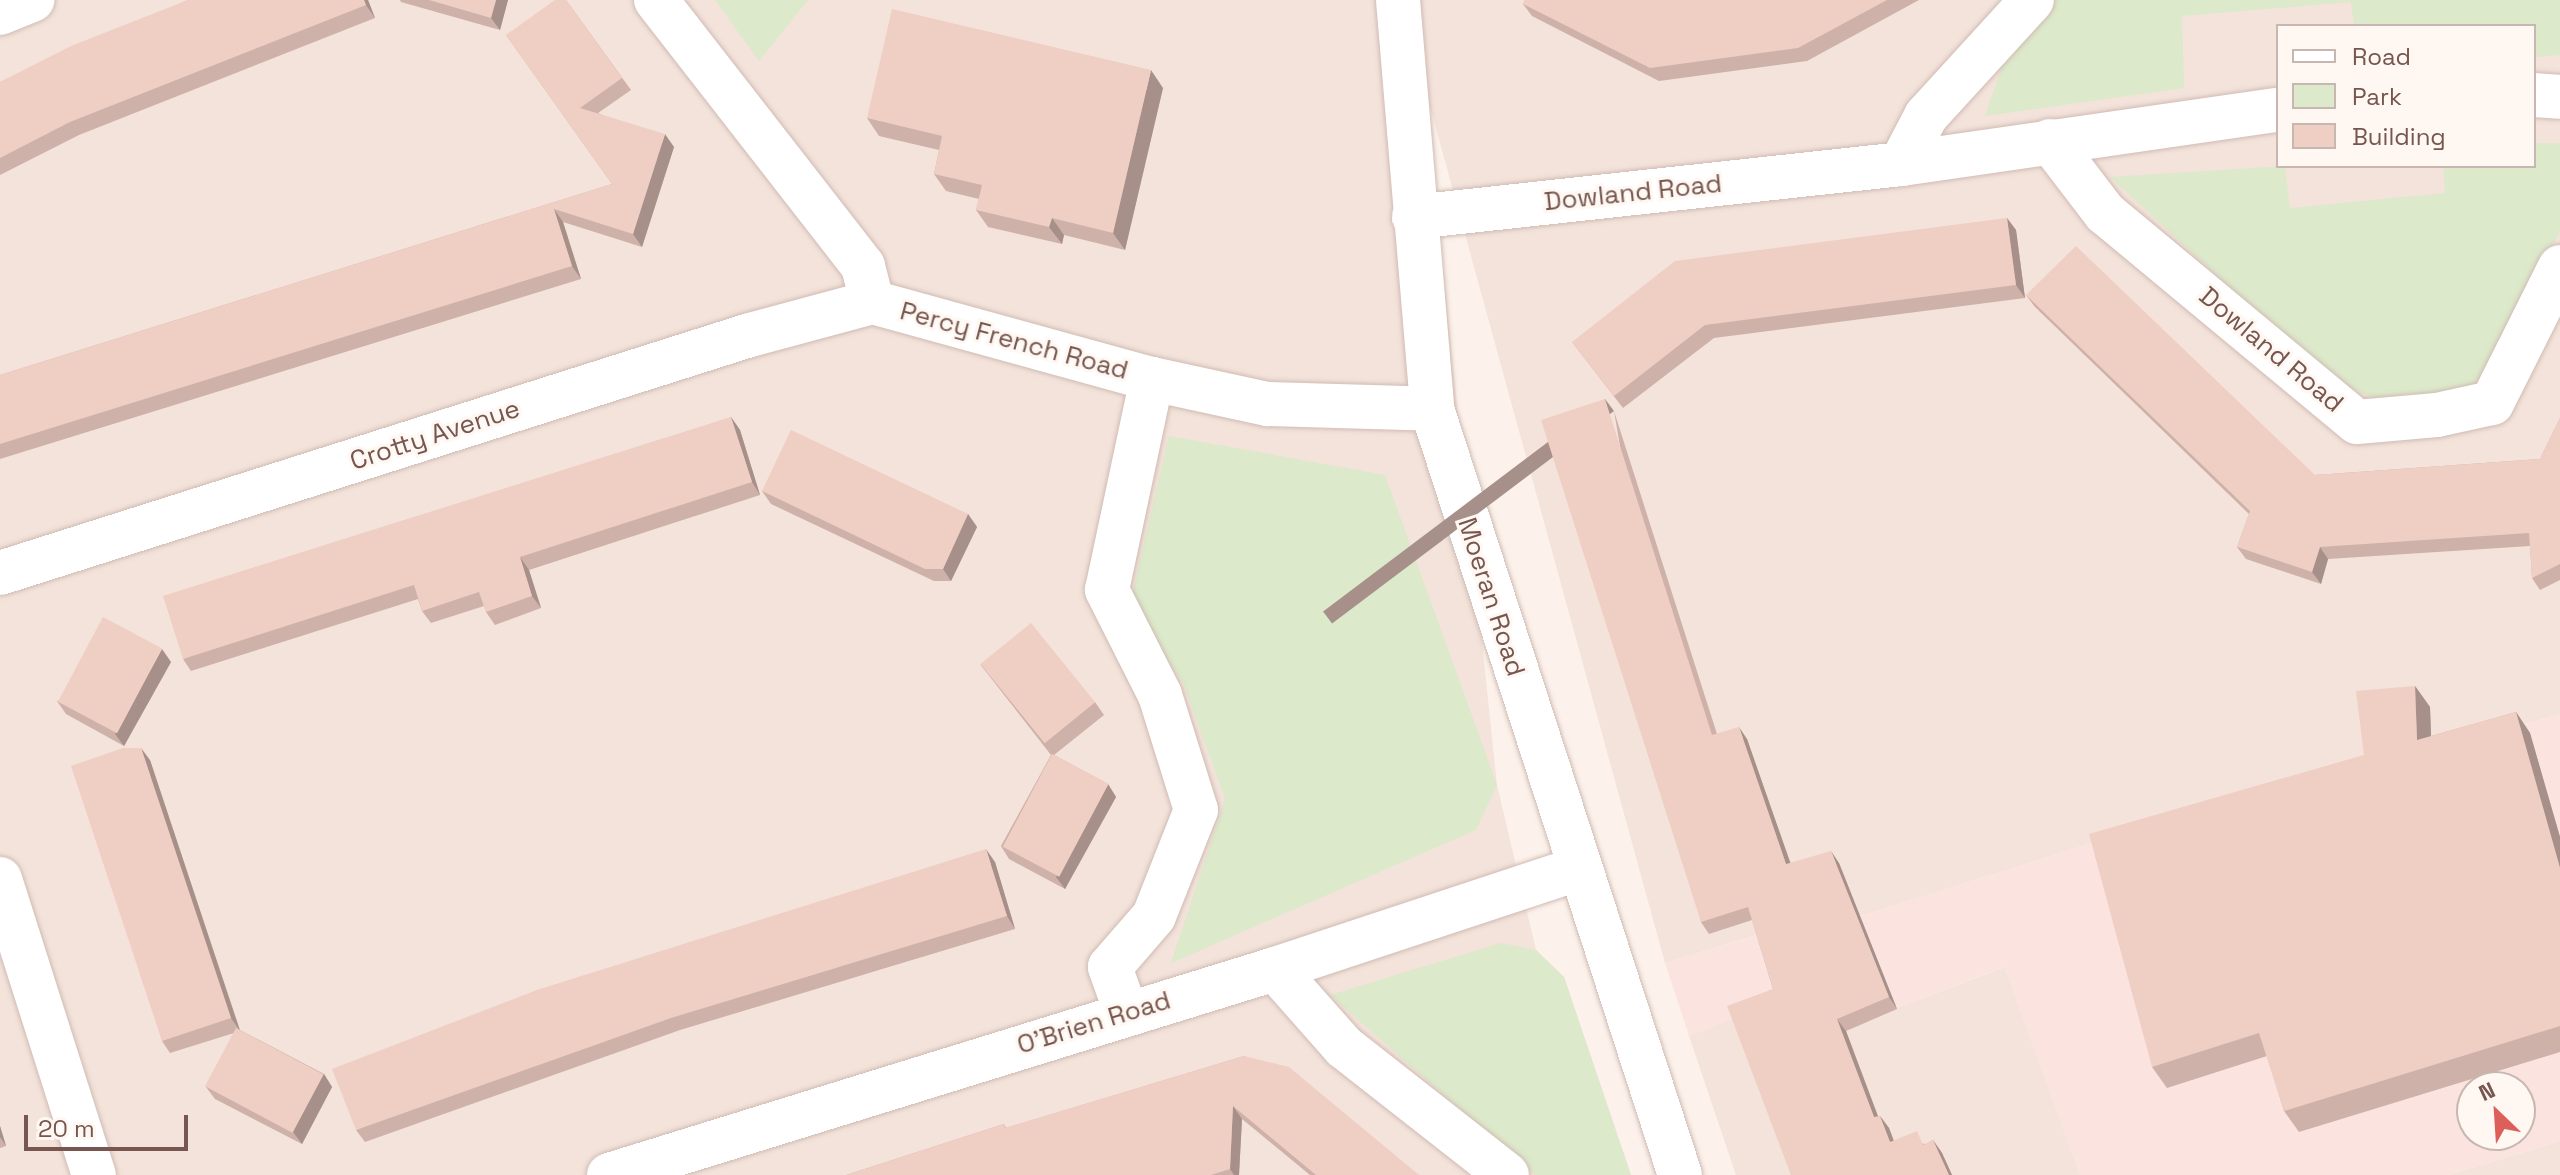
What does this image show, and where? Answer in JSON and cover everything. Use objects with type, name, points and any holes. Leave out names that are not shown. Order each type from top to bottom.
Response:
[{"type":"street","points":[[0,13],[32,0]]},
{"type":"street","name":"Percy French Road","points":[[656,0],[863,266],[872,302],[1152,379],[1268,404],[1432,409]]},
{"type":"street","name":"Moeran Road","points":[[1398,0],[1432,409],[1578,869],[1680,1175]]},
{"type":"street","points":[[1901,164],[1926,116],[2032,0]]},
{"type":"street","points":[[2536,95],[2560,97]]},
{"type":"street","name":"Dowland Road","points":[[1414,217],[1901,164],[2276,110]]},
{"type":"street","name":"Dowland Road","points":[[2050,141],[2105,213],[2357,422],[2437,415],[2492,403],[2560,267]]},
{"type":"street","name":"Crotty Avenue","points":[[0,573],[750,335],[872,302]]},
{"type":"street","points":[[1126,1012],[1110,967],[1154,916],[1196,810],[1160,695],[1107,590],[1152,379]]},
{"type":"street","name":"O'Brien Road","points":[[609,1175],[1126,1012],[1275,969],[1578,869]]},
{"type":"street","points":[[0,879],[94,1175]]},
{"type":"street","points":[[1275,969],[1344,1047],[1507,1175]]},
{"type":"shaded area","points":[[0,0],[2560,0],[2560,714],[2098,841],[1804,934],[1799,922],[1665,963],[1423,81],[1497,785],[1536,950],[1564,977],[1631,1175],[0,1175]]},
{"type":"shaded area","points":[[2560,714],[2560,1141],[2536,1148],[2536,1071],[2456,1071],[2456,1151],[2527,1151],[2449,1175],[2080,1175],[2004,967],[1897,1008],[1879,964],[1689,1036],[1665,963],[1800,922],[1804,934],[2098,841]]},
{"type":"shaded area","points":[[2005,967],[2080,1175],[1736,1175],[1689,1036],[1735,1018],[1897,1008]]},
{"type":"shaded area","points":[[2560,1141],[2560,1175],[2449,1175],[2536,1151],[2536,1148]]},
{"type":"green space","points":[[715,0],[808,0],[759,61]]},
{"type":"green space","points":[[2056,0],[2560,0],[2560,55],[2536,57],[2536,24],[2354,24],[2351,2],[2182,16],[2184,88],[1985,116],[2003,63]]},
{"type":"green space","points":[[2536,143],[2560,143],[2560,231],[2490,378],[2407,414],[2327,377],[2110,177],[2285,168],[2290,208],[2445,193],[2443,168],[2536,168]]},
{"type":"green space","points":[[1169,436],[1385,475],[1497,785],[1476,830],[1171,963],[1225,799],[1183,682],[1129,608]]},
{"type":"green space","points":[[1501,943],[1536,950],[1564,977],[1631,1175],[1535,1175],[1330,995]]},
{"type":"building","points":[[188,0],[364,0],[366,5],[70,122],[0,158],[0,82],[71,46]]},
{"type":"building","points":[[429,0],[496,0],[491,18]]},
{"type":"building","points":[[555,0],[566,0],[622,78],[580,108],[665,134],[633,234],[554,209],[572,266],[0,444],[0,375],[612,184],[506,35]]},
{"type":"building","points":[[1525,0],[1887,0],[1798,48],[1650,68],[1523,4]]},
{"type":"building","points":[[892,9],[1151,70],[1113,233],[1052,218],[1049,227],[976,210],[982,185],[934,174],[942,136],[867,118]]},
{"type":"building","points":[[2007,218],[2016,285],[1705,325],[1614,396],[1572,342],[1675,261]]},
{"type":"building","points":[[2076,246],[2315,475],[2540,459],[2560,418],[2560,564],[2532,578],[2529,533],[2320,547],[2312,572],[2237,547],[2250,511],[2026,295]]},
{"type":"building","points":[[1605,399],[1712,735],[1739,727],[1786,864],[1831,851],[1889,997],[1837,1019],[1874,1117],[1880,1116],[1890,1142],[1917,1131],[1923,1145],[1933,1140],[1949,1175],[1791,1175],[1727,1006],[1773,989],[1748,907],[1701,922],[1541,420]]},
{"type":"building","points":[[731,417],[752,482],[520,557],[532,596],[486,612],[479,592],[422,611],[414,585],[183,659],[163,596]]},
{"type":"building","points":[[791,430],[968,514],[943,569],[925,569],[762,491]]},
{"type":"building","points":[[103,617],[162,648],[117,733],[58,702]]},
{"type":"building","points":[[1031,623],[1095,702],[1045,743],[980,664]]},
{"type":"building","points":[[2415,686],[2417,740],[2516,712],[2560,868],[2560,1026],[2284,1111],[2259,1033],[2152,1067],[2089,834],[2364,755],[2356,691]]},
{"type":"building","points":[[123,748],[141,748],[231,1018],[162,1041],[71,766]]},
{"type":"building","points":[[1052,754],[1109,784],[1059,877],[1003,847]]},
{"type":"building","points":[[986,849],[1007,916],[671,1018],[356,1130],[332,1069],[537,990]]},
{"type":"building","points":[[236,1028],[323,1074],[292,1133],[205,1086]]},
{"type":"building","points":[[1244,1056],[1289,1067],[1419,1175],[1316,1175],[1233,1106],[1230,1169],[1211,1175],[846,1175],[1004,1124],[1005,1128]]}]
